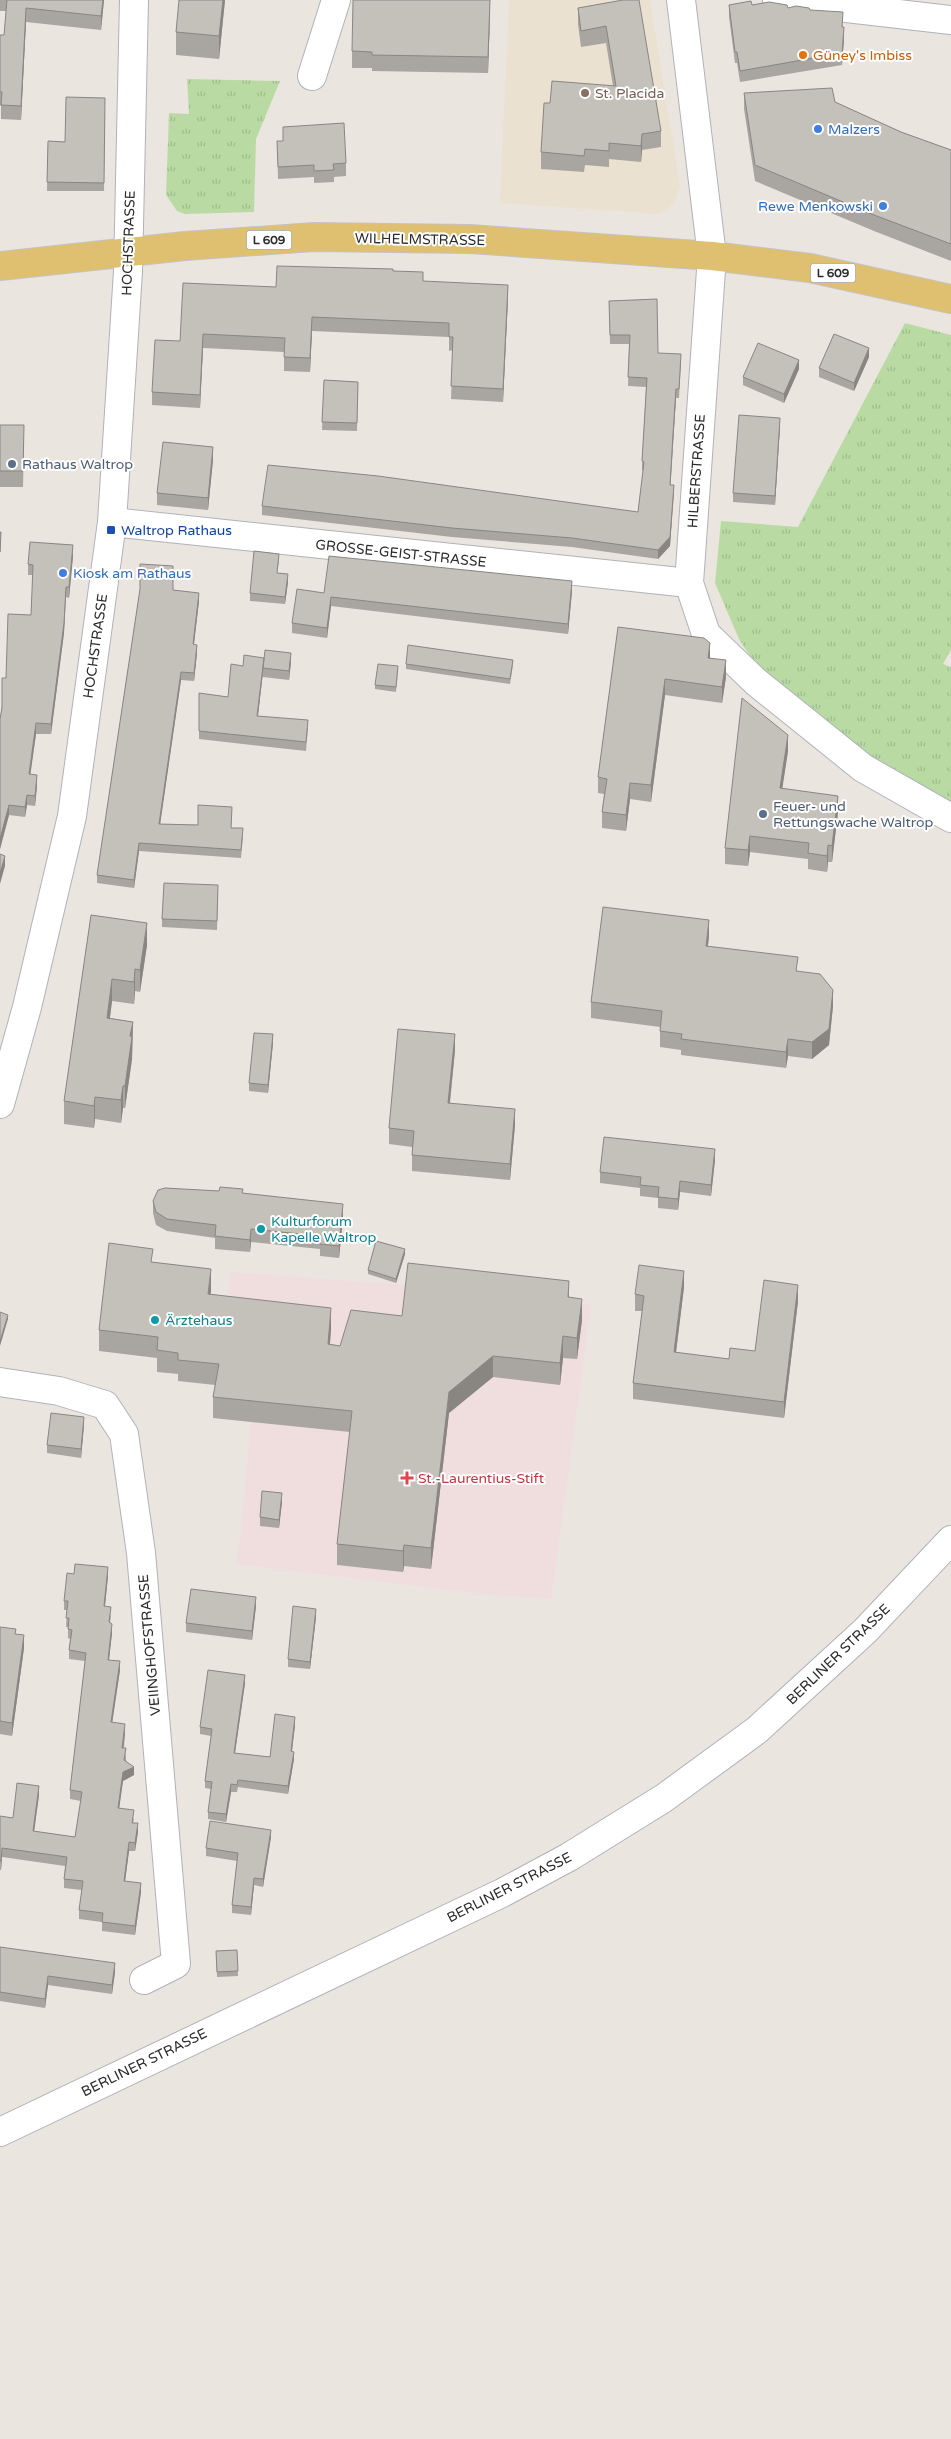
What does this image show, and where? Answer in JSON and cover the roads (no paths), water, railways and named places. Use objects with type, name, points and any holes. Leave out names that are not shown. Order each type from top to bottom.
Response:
[{"type":"main road","name":"WILHELMSTRASSE","points":[[128,252],[314,237],[470,239],[712,256]]},
{"type":"main road","name":"L 609","points":[[0,266],[128,252]]},
{"type":"main road","name":"L 609","points":[[712,256],[810,268],[951,299]]},
{"type":"street","name":"HOCHSTRASSE","points":[[0,1104],[5,1069],[72,816],[112,522],[128,252],[134,0]]},
{"type":"street","points":[[312,76],[336,0]]},
{"type":"street","name":"HILBERSTRASSE","points":[[681,0],[712,256],[689,583],[706,634],[756,682],[863,768],[951,818]]},
{"type":"street","points":[[777,0],[951,20]]},
{"type":"street","name":"GROSSE-GEIST-STRASSE","points":[[112,522],[689,583]]},
{"type":"street","name":"VEIINGHOFSTRASSE","points":[[0,1382],[59,1391],[105,1405],[124,1434],[141,1553],[176,1964],[144,1980]]},
{"type":"street","name":"BERLINER STRASSE","points":[[0,2132],[502,1893],[569,1857],[664,1798],[758,1730],[865,1631],[951,1540]]},
{"type":"place","name":"Güney's Imbiss","points":[[803,55]]},
{"type":"place","name":"St. Placida","points":[[585,93]]},
{"type":"place","name":"Malzers","points":[[818,129]]},
{"type":"place","name":"Rewe Menkowski","points":[[883,206]]},
{"type":"place","name":"Rathaus Waltrop","points":[[12,464]]},
{"type":"place","name":"Waltrop Rathaus","points":[[111,530]]},
{"type":"place","name":"Kiosk am Rathaus","points":[[63,573]]},
{"type":"place","name":"Feuer- und Rettungswache Waltrop","points":[[763,814]]},
{"type":"place","name":"Kulturforum Kapelle Waltrop","points":[[261,1229]]},
{"type":"place","name":"Ärztehaus","points":[[155,1320]]},
{"type":"place","name":"St.-Laurentius-Stift","points":[[407,1478]]}]
